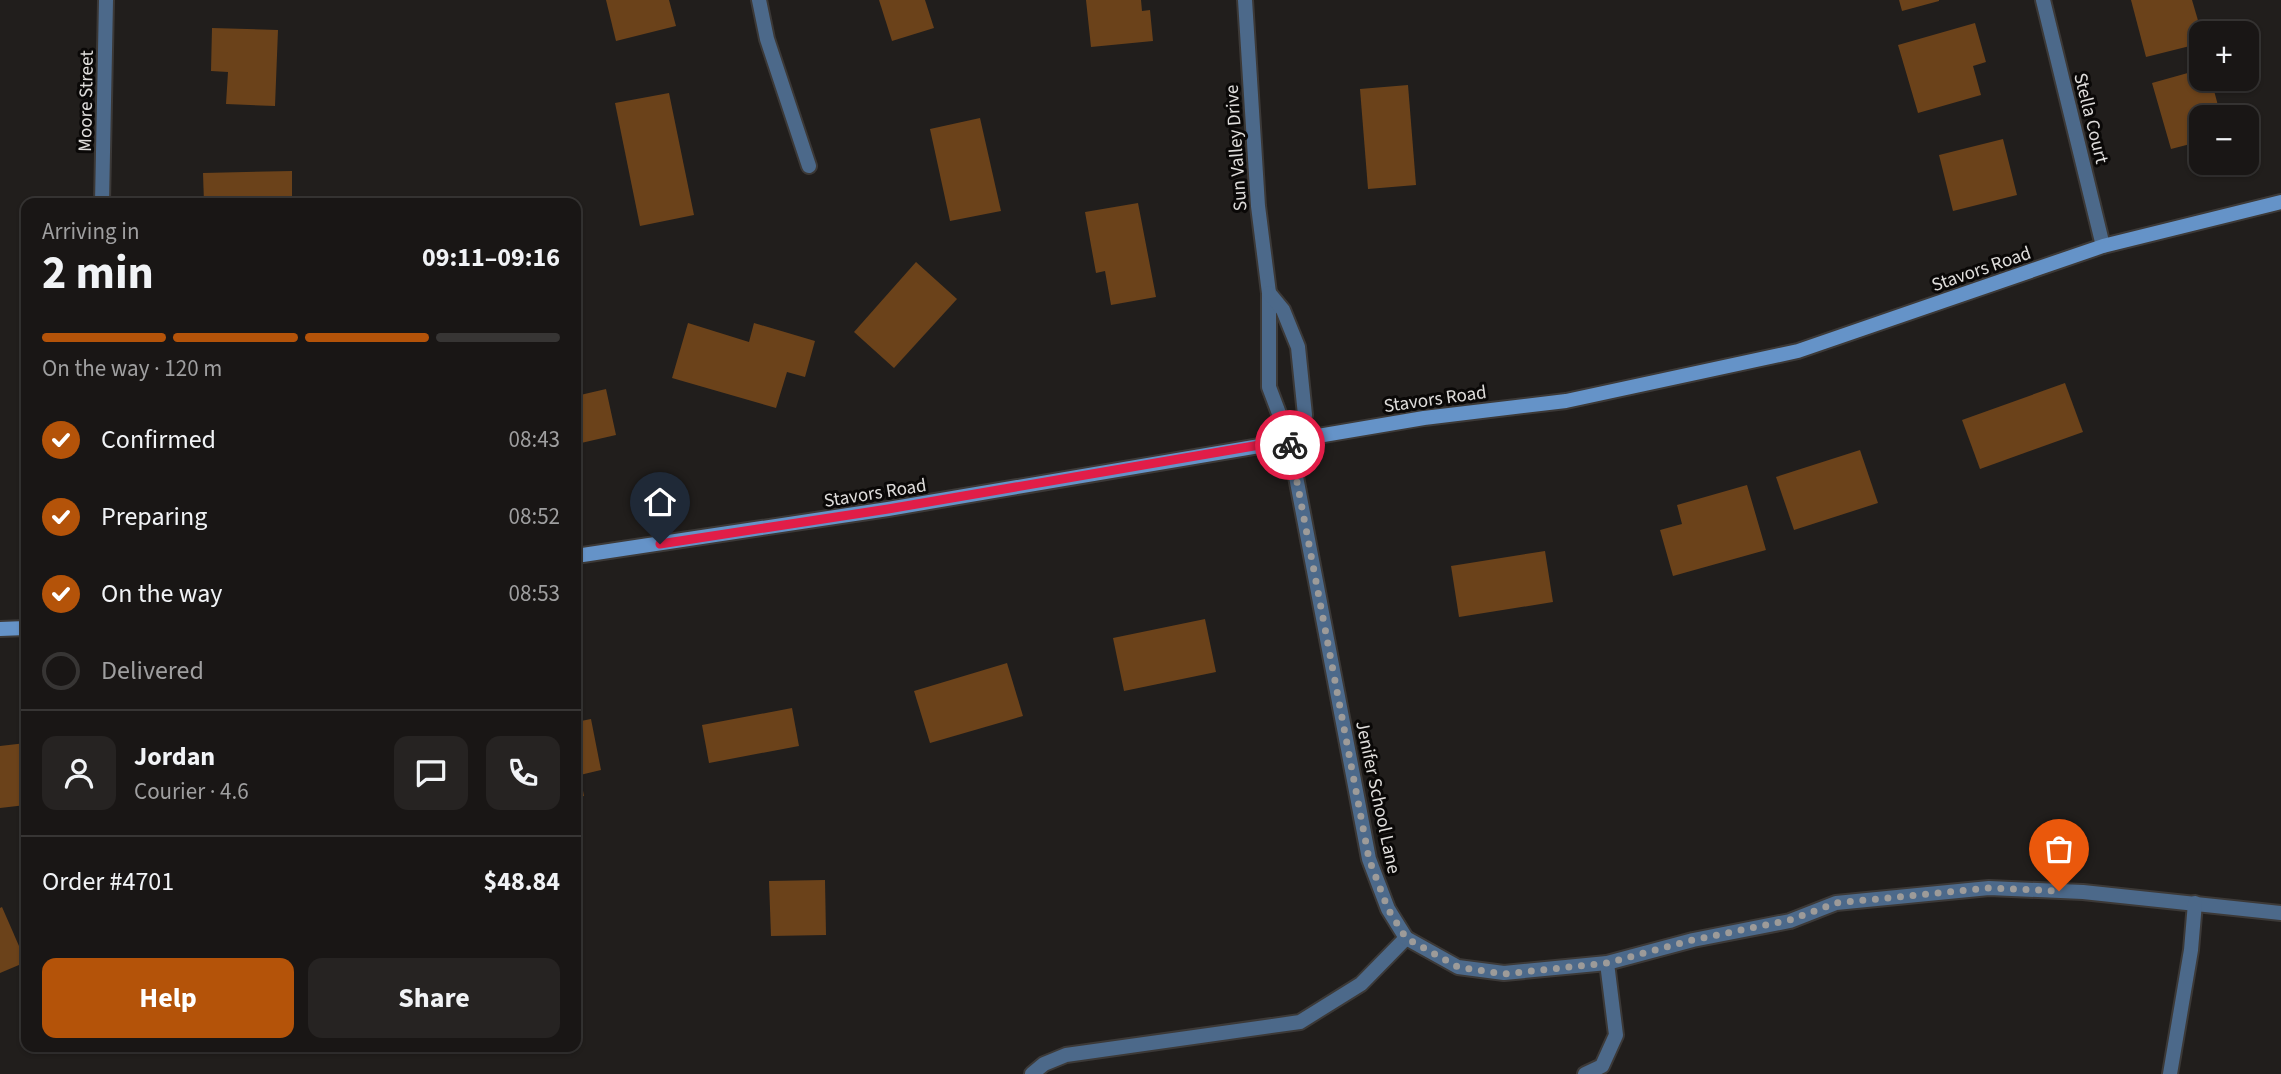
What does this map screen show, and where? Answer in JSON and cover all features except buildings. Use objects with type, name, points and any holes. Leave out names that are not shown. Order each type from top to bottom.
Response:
[{"type":"street","name":"Moore Street","points":[[102,198],[106,0]]},
{"type":"street","points":[[759,0],[767,39],[809,166]]},
{"type":"street","name":"Sun Valley Drive","points":[[1245,0],[1258,206],[1269,293],[1269,387],[1289,440]]},
{"type":"street","name":"Stella Court","points":[[2043,0],[2104,246]]},
{"type":"street","name":"Stavors Road","points":[[581,555],[876,512],[1424,418],[1566,401],[1798,351],[2104,246],[2281,202]]},
{"type":"street","name":"Sun Valley Drive","points":[[1269,293],[1283,310],[1298,347],[1305,415],[1289,440]]},
{"type":"street","name":"Jenifer School Lane","points":[[1289,440],[1369,859],[1388,909],[1406,938],[1458,967],[1504,974],[1607,963],[1693,940],[1790,920],[1836,903],[1989,888],[2082,892],[2281,913]]},
{"type":"street","points":[[0,629],[21,628]]},
{"type":"street","points":[[2170,1074],[2191,950],[2194,904]]},
{"type":"street","points":[[1032,1074],[1044,1064],[1066,1055],[1300,1022],[1360,984],[1406,938]]},
{"type":"street","points":[[1585,1074],[1602,1066],[1616,1035],[1607,963]]},
{"type":"way so far","points":[[1290,445],[1369,859],[1388,909],[1406,938],[1458,967],[1504,974],[1607,963],[1693,940],[1790,920],[1836,903],[1989,888],[2059,891]]},
{"type":"route","points":[[660,544],[888,509],[1289,440],[1290,445]]}]
